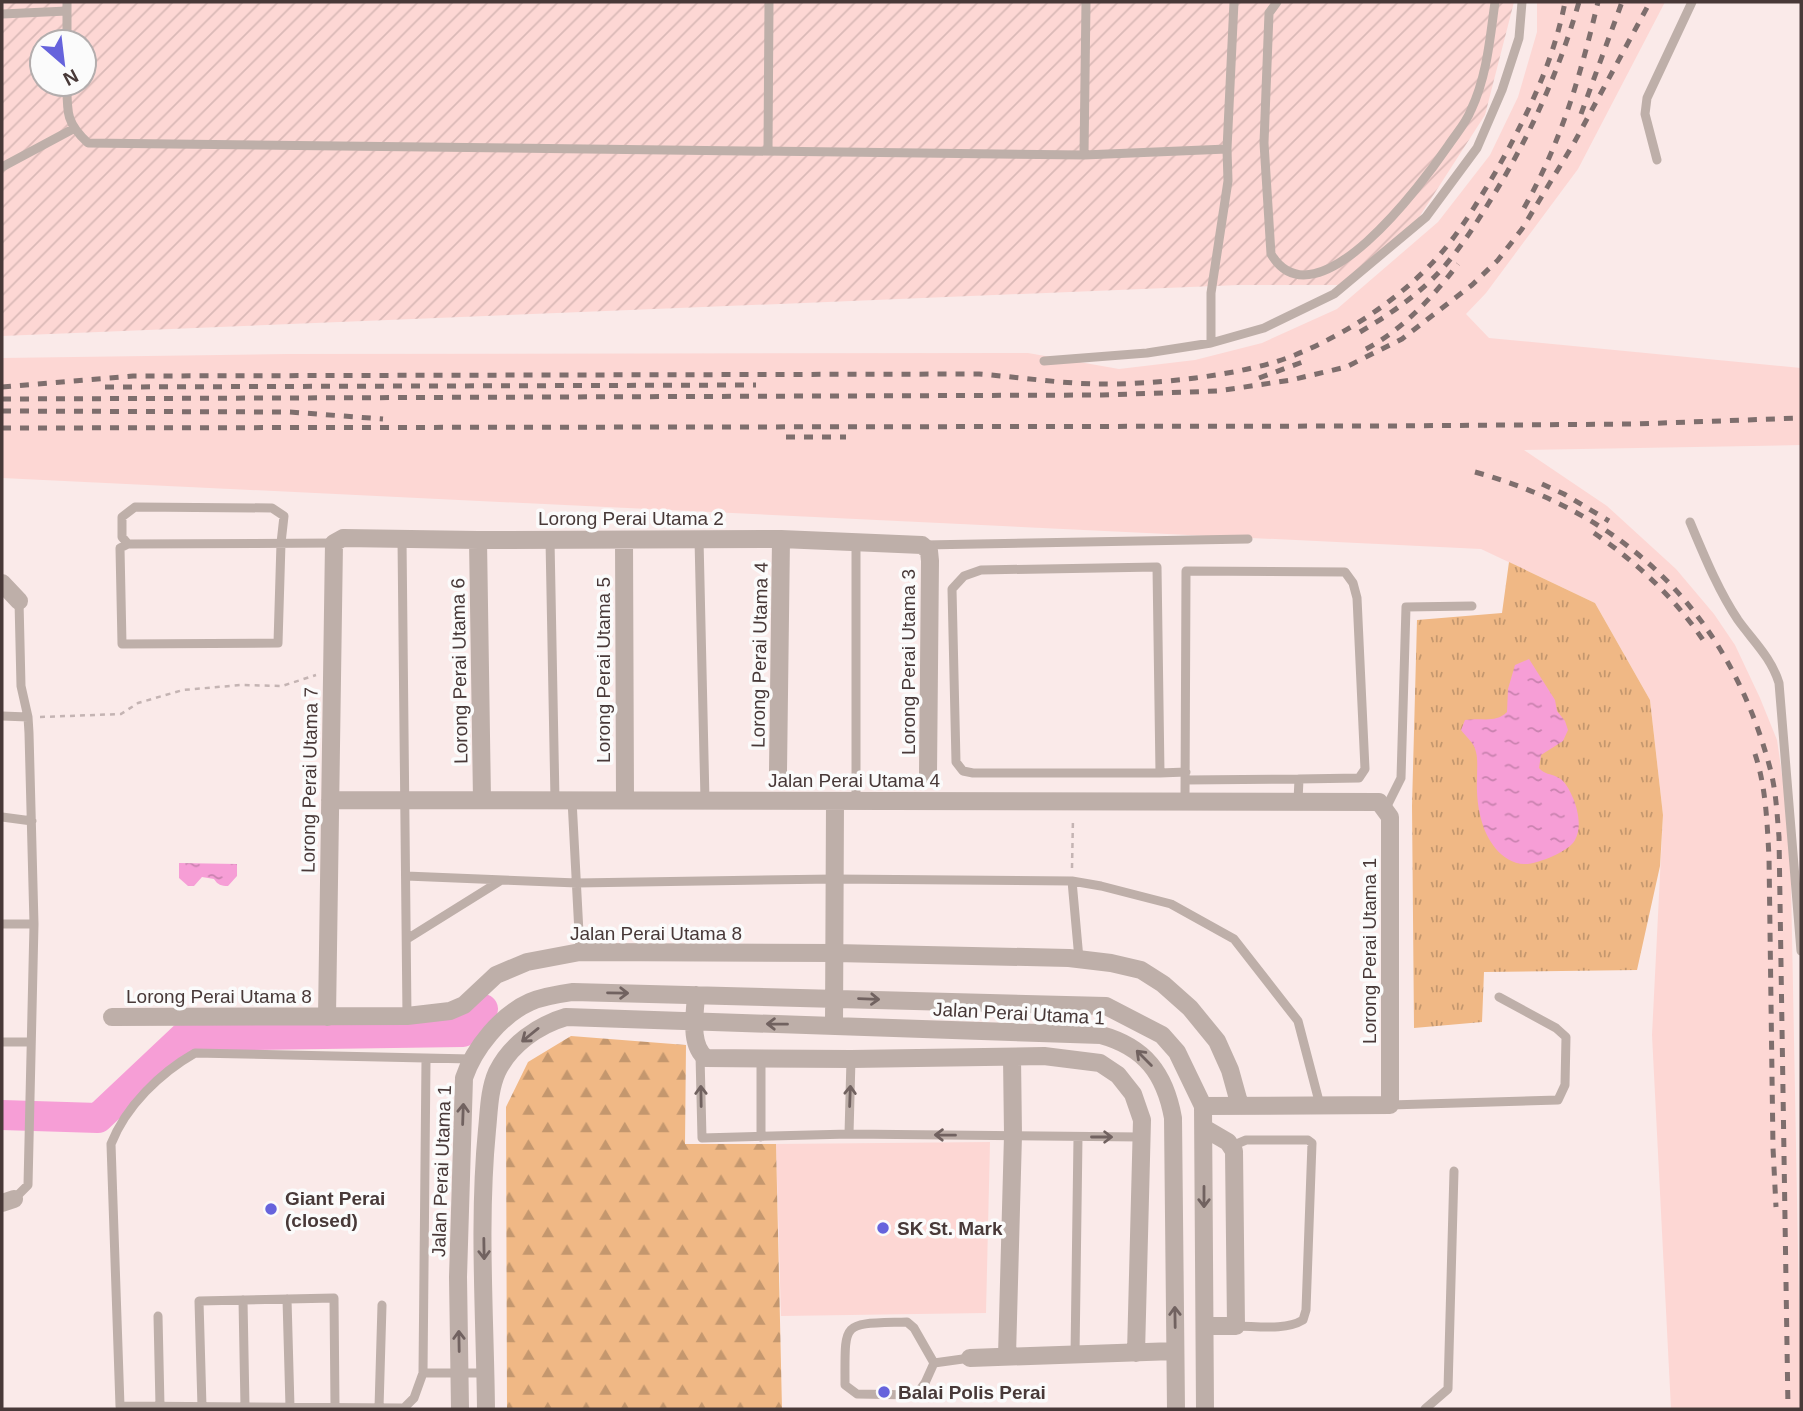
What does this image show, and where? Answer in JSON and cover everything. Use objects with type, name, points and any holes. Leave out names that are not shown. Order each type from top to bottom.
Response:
[{"type":"street","name":"Lorong Perai Utama 2","points":[[334,543],[343,538],[781,539],[925,548]]},
{"type":"street","name":"Lorong Perai Utama 4","points":[[778,771],[781,539]]},
{"type":"street","name":"Lorong Perai Utama 6","points":[[478,540],[482,800]]},
{"type":"street","name":"Lorong Perai Utama 5","points":[[624,540],[625,800]]},
{"type":"street","name":"Lorong Perai Utama 7","points":[[327,1017],[334,543]]},
{"type":"street","name":"Lorong Perai Utama 3","points":[[925,548],[928,774]]},
{"type":"street","points":[[2,583],[19,601]]},
{"type":"street","name":"Jalan Perai Utama 4","points":[[330,800],[1185,800],[1382,806]]},
{"type":"street","points":[[834,1026],[835,801]]},
{"type":"street","name":"Lorong Perai Utama 1","points":[[1382,806],[1390,817],[1390,1105]]},
{"type":"street","name":"Jalan Perai Utama 8","points":[[327,1017],[408,1016],[450,1011],[464,1005],[496,975],[527,962],[580,952],[835,953]]},
{"type":"street","points":[[835,953],[1079,959],[1141,970],[1163,984],[1190,1008],[1217,1041],[1230,1070],[1240,1106]]},
{"type":"street","name":"Jalan Perai Utama 1","points":[[460,1409],[458,1277],[464,1079],[471,1059],[481,1043],[517,1010],[548,996],[573,992],[1106,1006],[1162,1035],[1177,1052],[1203,1106],[1205,1409]]},
{"type":"street","points":[[696,995],[697,1045],[700,1054],[706,1058],[1044,1056],[1100,1063],[1118,1075],[1133,1094],[1142,1120],[1136,1353]]},
{"type":"street","name":"Lorong Perai Utama 8","points":[[112,1017],[327,1017]]},
{"type":"street","name":"Jalan Perai Utama 1","points":[[486,1409],[482,1178],[492,1087],[505,1059],[527,1036],[547,1023],[566,1017],[1101,1035],[1121,1041],[1139,1051],[1152,1064],[1169,1099],[1173,1118],[1176,1409]]},
{"type":"street","points":[[1007,1356],[1013,1135],[1012,1058]]},
{"type":"street","points":[[1203,1106],[1390,1105]]},
{"type":"street","points":[[1204,1128],[1232,1146],[1236,1326],[1205,1326]]},
{"type":"street","points":[[970,1358],[1175,1351]]},
{"type":"lane","points":[[768,151],[769,2]]},
{"type":"lane","points":[[1084,155],[1086,2]]},
{"type":"lane","points":[[1211,343],[1211,293],[1228,181],[1234,2]]},
{"type":"lane","points":[[1277,2],[1269,13],[1264,143],[1270,254],[1275,262],[1299,275],[1336,265],[1353,255],[1398,211],[1436,163],[1470,114],[1476,99],[1485,72],[1495,2]]},
{"type":"lane","points":[[1044,360],[1147,353],[1211,343],[1264,328],[1334,295],[1426,217],[1477,148],[1502,90],[1519,38],[1522,2]]},
{"type":"lane","points":[[1657,160],[1645,114],[1647,98],[1692,2]]},
{"type":"lane","points":[[2,15],[67,6],[67,28]]},
{"type":"lane","points":[[67,98],[67,111],[73,129],[88,143],[1084,155],[1227,149]]},
{"type":"lane","points":[[2,167],[73,129]]},
{"type":"lane","points":[[128,544],[122,537],[122,517],[135,507],[272,508],[284,516],[281,543],[278,643],[122,644],[120,548],[128,544],[281,543],[334,543]]},
{"type":"lane","points":[[1690,522],[1719,586],[1738,619],[1766,655],[1779,682],[1801,951]]},
{"type":"lane","points":[[402,539],[408,1016]]},
{"type":"lane","points":[[699,539],[705,800]]},
{"type":"lane","points":[[925,548],[1248,539]]},
{"type":"lane","points":[[550,540],[564,800],[576,883],[580,952]]},
{"type":"lane","points":[[856,542],[856,801]]},
{"type":"lane","points":[[1160,773],[1157,567],[981,570],[964,576],[952,589],[956,762],[963,771],[1160,773],[1186,776],[1299,779],[1359,778],[1366,769],[1357,598],[1353,583],[1345,572],[1186,571],[1186,776],[1185,800]]},
{"type":"lane","points":[[8,1201],[28,1185],[34,924],[28,717],[21,686],[19,601]]},
{"type":"lane","points":[[1382,806],[1401,778],[1406,607],[1472,606]]},
{"type":"lane","points":[[2,716],[28,717]]},
{"type":"lane","points":[[1298,802],[1299,779]]},
{"type":"lane","points":[[2,817],[32,821]]},
{"type":"lane","points":[[406,876],[576,883],[834,879],[1072,881],[1101,886],[1171,904],[1234,939],[1297,1021],[1320,1105]]},
{"type":"lane","points":[[407,939],[501,880]]},
{"type":"lane","points":[[1072,881],[1079,959]]},
{"type":"lane","points":[[2,924],[34,924]]},
{"type":"lane","points":[[1390,1105],[1558,1100],[1566,1086],[1566,1037],[1556,1028],[1499,997]]},
{"type":"lane","points":[[2,1042],[31,1042]]},
{"type":"lane","points":[[426,1059],[423,1373],[414,1398],[404,1408],[120,1406],[111,1144],[118,1127],[146,1092],[179,1062],[195,1053],[471,1059]]},
{"type":"lane","points":[[700,1054],[702,1138],[849,1133],[1141,1137]]},
{"type":"lane","points":[[761,1058],[761,1137]]},
{"type":"lane","points":[[849,1133],[851,1059]]},
{"type":"lane","points":[[1075,1356],[1078,1137]]},
{"type":"lane","points":[[1232,1146],[1245,1140],[1308,1140],[1312,1143],[1307,1310],[1303,1320],[1297,1324],[1268,1327],[1236,1326]]},
{"type":"lane","points":[[1425,1409],[1448,1389],[1454,1171]]},
{"type":"lane","points":[[202,1406],[199,1301],[334,1298],[335,1407]]},
{"type":"lane","points":[[287,1299],[290,1407]]},
{"type":"lane","points":[[243,1300],[245,1407]]},
{"type":"lane","points":[[379,1408],[382,1305]]},
{"type":"lane","points":[[158,1316],[160,1406]]},
{"type":"lane","points":[[907,1322],[914,1328],[934,1363],[925,1383],[915,1395],[857,1394],[845,1385],[845,1338],[849,1329],[859,1324],[907,1322]]},
{"type":"lane","points":[[934,1363],[970,1358]]},
{"type":"lane","points":[[423,1373],[486,1373]]},
{"type":"path","points":[[28,717],[121,714],[138,702],[183,690],[241,685],[282,686],[332,667]]},
{"type":"path","points":[[1072,881],[1073,801]]},
{"type":"shaded area","points":[[2,2],[1514,2],[1485,115],[1416,222],[1340,285],[1238,285],[2,336]]},
{"type":"shaded area","points":[[1537,2],[1665,2],[1578,169],[1486,293],[1466,314],[1489,338],[1801,368],[1801,445],[1524,450],[1607,506],[1676,569],[1714,614],[1735,645],[1777,740],[1790,829],[1801,1408],[1671,1409],[1652,1035],[1663,815],[1650,700],[1595,603],[1481,549],[2,478],[2,358],[287,354],[1028,353],[1119,369],[1195,360],[1262,343],[1337,309],[1438,222],[1490,155],[1518,97],[1537,32]]},
{"type":"shaded area","name":"SK St. Mark","points":[[990,1142],[986,1313],[781,1316],[776,1144]]},
{"type":"green space","points":[[1509,562],[1595,603],[1650,700],[1663,815],[1660,866],[1637,970],[1484,972],[1482,1022],[1414,1028],[1412,806],[1417,620],[1502,613]]},
{"type":"green space","points":[[571,1036],[686,1045],[685,1144],[776,1144],[782,1409],[507,1409],[506,1107],[528,1062]]},
{"type":"water","points":[[1529,659],[1555,700],[1557,711],[1568,730],[1563,741],[1541,755],[1539,768],[1560,778],[1567,786],[1573,798],[1579,825],[1575,840],[1567,849],[1544,860],[1520,864],[1502,855],[1486,833],[1478,806],[1476,752],[1472,742],[1461,730],[1465,720],[1492,719],[1507,712],[1508,689],[1515,665]]},
{"type":"water","points":[[179,863],[237,864],[237,876],[228,886],[202,877],[194,886],[188,886],[179,878]]},
{"type":"waterway","points":[[2,1115],[98,1118],[185,1036],[463,1032],[483,1009]]},
{"type":"railway","points":[[2,387],[133,376],[979,374],[1118,384],[1197,378],[1250,369],[1295,355],[1352,327],[1404,289],[1444,250],[1488,184],[1528,111],[1546,69],[1565,2]]},
{"type":"railway","points":[[1360,332],[1423,288],[1441,270],[1475,225],[1532,126],[1553,77],[1579,2]]},
{"type":"railway","points":[[1524,208],[1549,158],[1568,108],[1598,2]]},
{"type":"railway","points":[[1581,114],[1622,2]]},
{"type":"railway","points":[[2,399],[1102,395],[1218,391],[1291,380],[1346,367],[1402,339],[1472,285],[1498,260],[1522,229],[1574,143],[1650,2]]},
{"type":"railway","points":[[1366,349],[1392,332],[1416,311],[1458,264]]},
{"type":"railway","points":[[1259,378],[1308,360]]},
{"type":"railway","points":[[105,387],[756,385]]},
{"type":"railway","points":[[2,411],[290,412],[383,419]]},
{"type":"railway","points":[[2,428],[1386,426],[1634,424],[1801,418]]},
{"type":"railway","points":[[786,437],[846,437]]},
{"type":"railway","points":[[1475,472],[1530,490],[1579,514],[1624,544],[1664,578],[1699,618],[1728,663],[1752,713],[1772,776],[1779,837],[1788,1409]]},
{"type":"railway","points":[[1542,484],[1609,521]]},
{"type":"railway","points":[[1594,533],[1653,581],[1703,640]]},
{"type":"railway","points":[[1755,754],[1764,792],[1769,857],[1776,1207]]},
{"type":"place","name":"Giant Perai (closed)","points":[[271,1209]]},
{"type":"place","name":"SK St. Mark","points":[[883,1228]]},
{"type":"place","name":"Balai Polis Perai","points":[[884,1392]]}]
